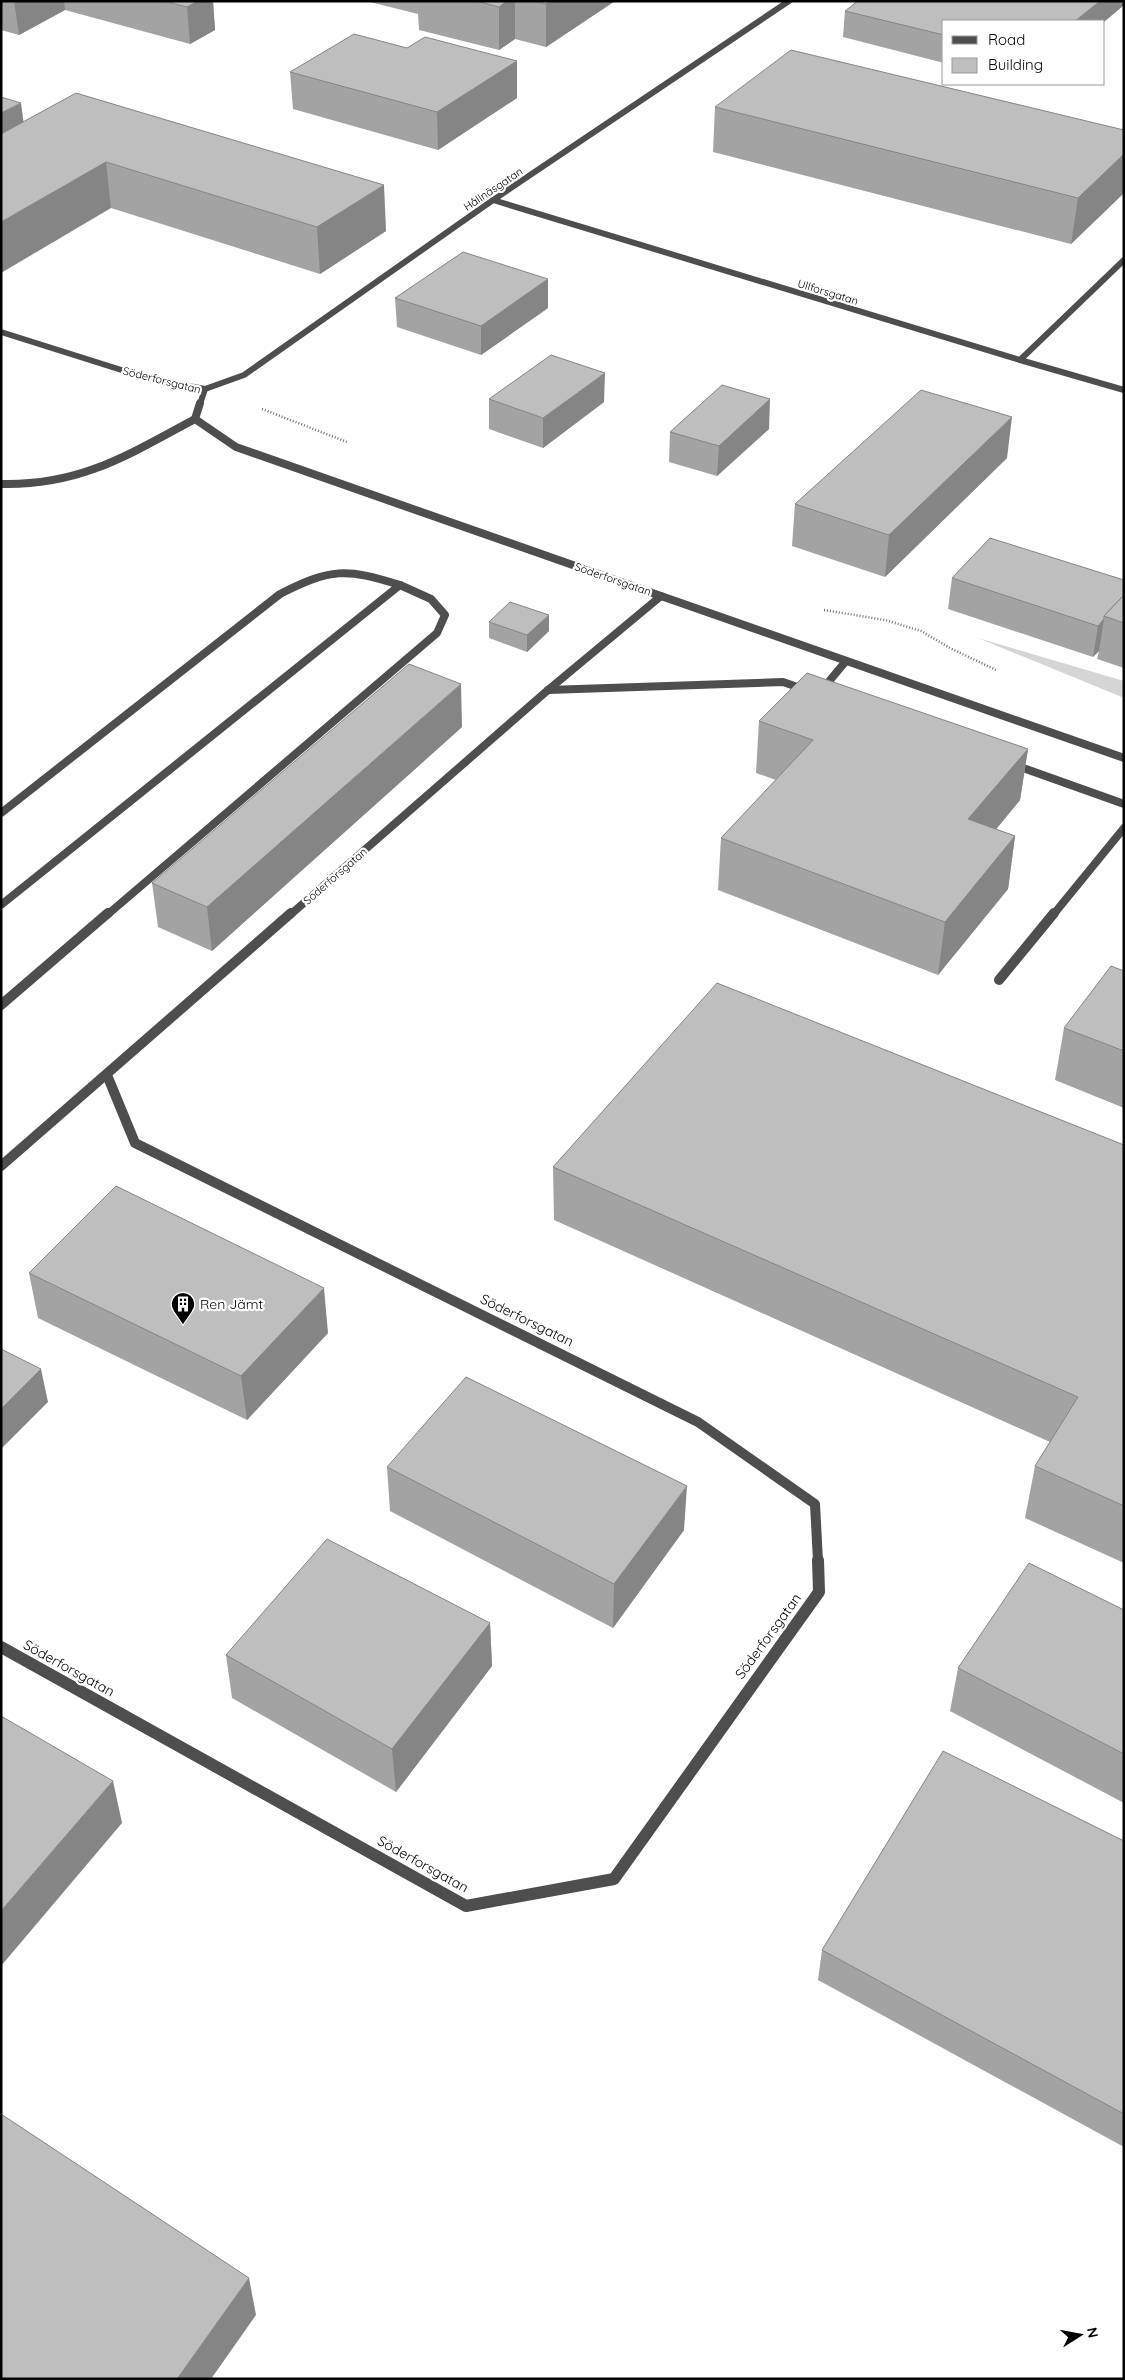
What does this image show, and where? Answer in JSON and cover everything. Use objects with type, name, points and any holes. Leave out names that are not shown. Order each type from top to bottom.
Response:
[{"type":"street","name":"Hållnäsgatan","points":[[205,389],[244,374],[494,200],[789,1]]},
{"type":"street","name":"Ullforsgatan","points":[[494,200],[1124,390]]},
{"type":"street","points":[[1020,360],[1124,260]]},
{"type":"street","name":"Söderforsgatan","points":[[1,332],[150,379],[205,389],[195,418],[236,447],[661,596]]},
{"type":"street","points":[[1,484],[24,486],[65,481],[93,471],[195,418]]},
{"type":"street","points":[[1,812],[280,594],[312,577],[338,570],[362,572],[400,585],[431,599],[445,615],[437,633],[1,1006]]},
{"type":"street","points":[[1,905],[400,585]]},
{"type":"street","points":[[661,596],[1124,758]]},
{"type":"street","name":"Söderforsgatan","points":[[1,1166],[548,690],[661,596]]},
{"type":"street","points":[[818,694],[846,661]]},
{"type":"street","points":[[548,690],[783,682],[827,697]]},
{"type":"street","points":[[1003,761],[1124,804]]},
{"type":"street","points":[[999,980],[1124,828]]},
{"type":"street","name":"Söderforsgatan","points":[[1,1647],[466,1906],[614,1878],[818,1592],[815,1504],[698,1422],[135,1143],[106,1075]]},
{"type":"shaded area","points":[[978,638],[1124,681],[1124,698]]},
{"type":"building","points":[[163,1],[198,1],[187,7]]},
{"type":"building","points":[[476,1],[507,1],[499,7]]},
{"type":"building","points":[[535,1],[550,1],[546,4]]},
{"type":"building","points":[[858,1],[1100,1],[1076,20],[942,20],[942,35],[845,11]]},
{"type":"building","points":[[354,34],[407,48],[425,37],[517,61],[437,112],[290,72]]},
{"type":"building","points":[[791,50],[1124,130],[1124,154],[1078,198],[715,107]]},
{"type":"building","points":[[76,93],[384,185],[317,227],[106,162],[1,222],[1,134]]},
{"type":"building","points":[[1,97],[21,103],[1,113]]},
{"type":"building","points":[[463,252],[548,279],[481,326],[395,298]]},
{"type":"building","points":[[551,355],[605,373],[543,418],[489,399]]},
{"type":"building","points":[[722,385],[770,399],[719,446],[670,432]]},
{"type":"building","points":[[921,390],[1012,417],[889,535],[795,504]]},
{"type":"building","points":[[990,538],[1124,580],[1124,595],[1104,616],[1104,619],[1098,626],[952,578]]},
{"type":"building","points":[[1124,595],[1124,623],[1104,616]]},
{"type":"building","points":[[510,602],[549,615],[527,635],[489,622]]},
{"type":"building","points":[[409,664],[461,684],[207,907],[152,883]]},
{"type":"building","points":[[807,673],[1028,749],[968,819],[1015,836],[945,922],[721,838],[813,740],[759,721]]},
{"type":"building","points":[[1111,966],[1124,971],[1124,1051],[1064,1028]]},
{"type":"building","points":[[717,983],[1124,1145],[1124,1506],[1035,1466],[1078,1397],[553,1167]]},
{"type":"building","points":[[116,1186],[324,1288],[241,1376],[29,1273]]},
{"type":"building","points":[[1,1349],[41,1369],[1,1409]]},
{"type":"building","points":[[466,1377],[687,1486],[614,1584],[387,1467]]},
{"type":"building","points":[[327,1539],[490,1623],[392,1749],[226,1655]]},
{"type":"building","points":[[1029,1563],[1124,1610],[1124,1754],[958,1668]]},
{"type":"building","points":[[1,1716],[113,1781],[1,1911]]},
{"type":"building","points":[[943,1751],[1124,1841],[1124,2114],[822,1950]]},
{"type":"building","points":[[1,2114],[249,2278],[177,2379],[1,2379]]},
{"type":"place","name":"Ren Jämt","points":[[183,1325]]}]
